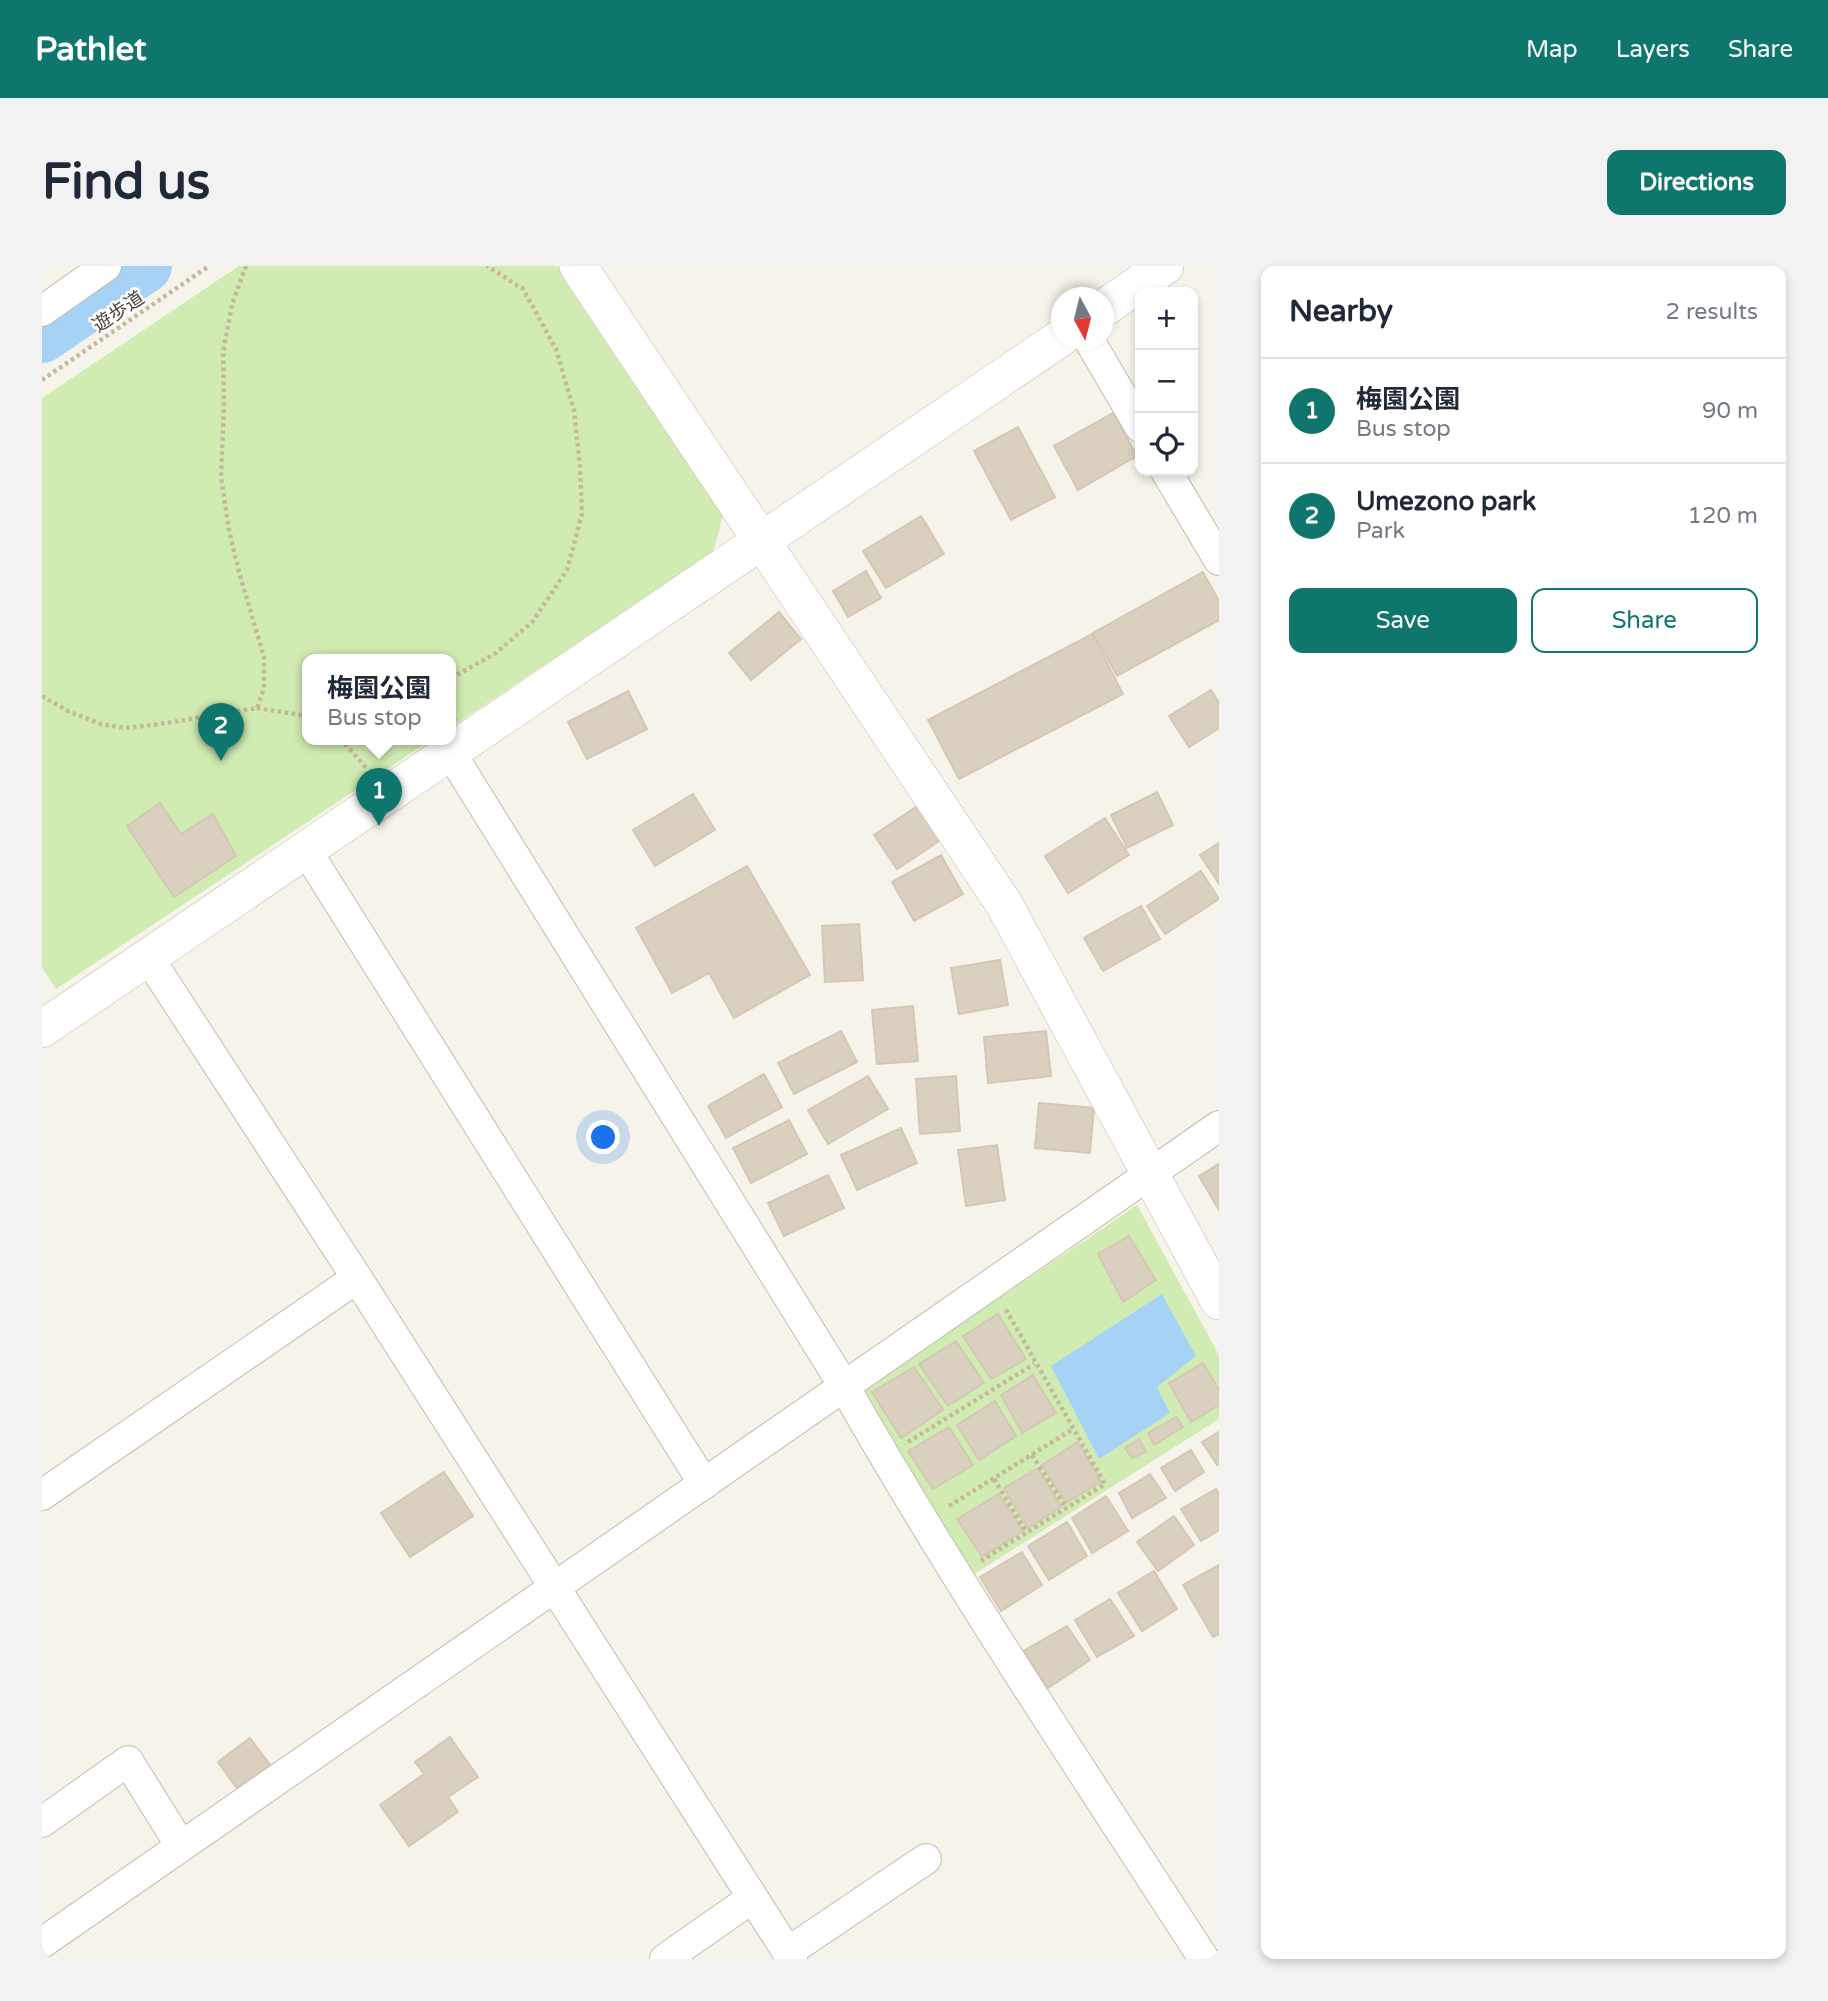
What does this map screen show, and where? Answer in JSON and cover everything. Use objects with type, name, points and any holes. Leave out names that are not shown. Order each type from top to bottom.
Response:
[{"type":"street","points":[[42,311],[106,266]]},
{"type":"street","points":[[578,266],[1004,904],[1219,1301]]},
{"type":"street","points":[[1114,301],[1165,266]]},
{"type":"street","points":[[46,1016],[148,957],[1051,344]]},
{"type":"street","points":[[1095,350],[1135,418]]},
{"type":"street","points":[[1169,476],[1219,561]]},
{"type":"street","points":[[450,752],[844,1386],[957,1576],[1204,1959]]},
{"type":"street","points":[[306,850],[704,1484]]},
{"type":"street","points":[[148,957],[357,1278],[790,1956],[926,1859]]},
{"type":"street","points":[[42,1943],[1219,1126]]},
{"type":"street","points":[[42,1494],[357,1278]]},
{"type":"street","points":[[42,1822],[128,1761],[181,1846]]},
{"type":"street","points":[[665,1959],[752,1898]]},
{"type":"path","name":"遊歩道","points":[[42,380],[209,266]]},
{"type":"path","points":[[246,266],[232,304],[223,353],[221,477],[239,572],[264,657],[264,688],[257,708]]},
{"type":"path","points":[[456,675],[496,653],[533,621],[567,570],[582,513],[574,411],[556,349],[523,289],[488,266]]},
{"type":"path","points":[[42,696],[68,711],[101,724],[125,728],[257,708],[302,715]]},
{"type":"path","points":[[346,745],[386,795]]},
{"type":"path","points":[[957,1576],[1105,1484],[991,1284]]},
{"type":"path","points":[[884,1457],[1034,1364]]},
{"type":"path","points":[[923,1521],[1073,1429]]},
{"type":"path","points":[[1032,1455],[1066,1508]]},
{"type":"path","points":[[994,1479],[1027,1533]]},
{"type":"green space","points":[[239,266],[558,266],[724,512],[713,553],[456,724],[456,654],[302,654],[302,745],[423,745],[56,989],[42,968],[42,398]]},
{"type":"green space","points":[[1137,1205],[1219,1355],[1219,1419],[971,1576],[863,1390]]},
{"type":"water","points":[[1162,1294],[1196,1356],[1157,1387],[1170,1413],[1099,1459],[1051,1366]]},
{"type":"building","points":[[1113,413],[1135,452],[1135,457],[1078,490],[1054,446]]},
{"type":"building","points":[[1018,427],[1055,497],[1011,520],[974,451]]},
{"type":"building","points":[[921,516],[944,554],[886,588],[863,551]]},
{"type":"building","points":[[866,571],[881,598],[848,617],[833,591]]},
{"type":"building","points":[[1203,572],[1219,601],[1219,620],[1117,676],[1093,633]]},
{"type":"building","points":[[779,612],[801,639],[751,680],[729,653]]},
{"type":"building","points":[[1092,634],[1123,694],[959,779],[928,720]]},
{"type":"building","points":[[1211,690],[1219,703],[1219,728],[1189,747],[1169,716]]},
{"type":"building","points":[[628,691],[647,729],[587,759],[568,722]]},
{"type":"building","points":[[1157,792],[1173,825],[1127,848],[1111,815]]},
{"type":"building","points":[[693,794],[715,830],[655,866],[633,830]]},
{"type":"building","points":[[160,803],[181,834],[213,814],[236,856],[174,897],[127,826]]},
{"type":"building","points":[[922,803],[945,837],[897,869],[874,835]]},
{"type":"building","points":[[1105,818],[1129,855],[1068,893],[1045,856]]},
{"type":"building","points":[[1219,843],[1219,884],[1200,855]]},
{"type":"building","points":[[941,855],[963,894],[914,921],[892,882]]},
{"type":"building","points":[[747,866],[810,975],[734,1018],[709,973],[672,993],[636,928]]},
{"type":"building","points":[[1201,871],[1219,899],[1165,934],[1147,906]]},
{"type":"building","points":[[1141,906],[1160,939],[1103,971],[1084,938]]},
{"type":"building","points":[[859,924],[863,980],[825,982],[822,926]]},
{"type":"building","points":[[1000,960],[1008,1005],[959,1014],[951,968]]},
{"type":"building","points":[[913,1006],[918,1061],[877,1064],[872,1010]]},
{"type":"building","points":[[841,1031],[857,1062],[794,1094],[778,1063]]},
{"type":"building","points":[[1046,1031],[1051,1076],[988,1083],[984,1037]]},
{"type":"building","points":[[764,1074],[782,1107],[726,1138],[708,1106]]},
{"type":"building","points":[[868,1076],[888,1109],[828,1144],[808,1110]]},
{"type":"building","points":[[956,1076],[960,1131],[920,1134],[916,1079]]},
{"type":"building","points":[[1039,1103],[1094,1108],[1090,1153],[1035,1148]]},
{"type":"building","points":[[789,1120],[807,1154],[751,1183],[733,1148]]},
{"type":"building","points":[[901,1128],[917,1163],[857,1190],[841,1155]]},
{"type":"building","points":[[997,1145],[1005,1200],[966,1206],[958,1150]]},
{"type":"building","points":[[1219,1164],[1219,1210],[1199,1176]]},
{"type":"building","points":[[828,1175],[844,1208],[784,1236],[768,1203]]},
{"type":"building","points":[[1129,1236],[1156,1280],[1123,1302],[1098,1254]]},
{"type":"building","points":[[998,1314],[1026,1359],[991,1379],[963,1336]]},
{"type":"building","points":[[956,1341],[984,1383],[948,1406],[919,1364]]},
{"type":"building","points":[[1203,1363],[1219,1390],[1219,1405],[1191,1422],[1169,1383]]},
{"type":"building","points":[[914,1367],[943,1410],[901,1438],[872,1392]]},
{"type":"building","points":[[1033,1375],[1056,1413],[1022,1433],[1001,1395]]},
{"type":"building","points":[[995,1401],[1016,1436],[979,1460],[957,1425]]},
{"type":"building","points":[[1176,1417],[1183,1427],[1154,1445],[1148,1433]]},
{"type":"building","points":[[949,1427],[973,1465],[933,1489],[908,1451]]},
{"type":"building","points":[[1219,1432],[1219,1464],[1217,1465],[1202,1442]]},
{"type":"building","points":[[1139,1439],[1146,1452],[1132,1458],[1125,1448]]},
{"type":"building","points":[[1078,1442],[1101,1482],[1066,1503],[1042,1465]]},
{"type":"building","points":[[1191,1450],[1204,1472],[1175,1491],[1161,1468]]},
{"type":"building","points":[[1038,1468],[1061,1507],[1028,1528],[1004,1488]]},
{"type":"building","points":[[444,1472],[473,1516],[410,1557],[381,1513]]},
{"type":"building","points":[[1150,1474],[1166,1498],[1132,1518],[1119,1493]]},
{"type":"building","points":[[1216,1489],[1219,1494],[1219,1530],[1201,1541],[1181,1509]]},
{"type":"building","points":[[999,1494],[1023,1531],[982,1557],[957,1519]]},
{"type":"building","points":[[1106,1496],[1128,1531],[1092,1553],[1072,1518]]},
{"type":"building","points":[[1174,1516],[1194,1545],[1158,1571],[1137,1542]]},
{"type":"building","points":[[1067,1522],[1087,1556],[1049,1580],[1028,1546]]},
{"type":"building","points":[[1022,1552],[1042,1585],[1001,1611],[980,1577]]},
{"type":"building","points":[[1219,1565],[1219,1634],[1213,1637],[1183,1585]]},
{"type":"building","points":[[1154,1571],[1177,1609],[1142,1631],[1118,1593]]},
{"type":"building","points":[[1110,1599],[1134,1636],[1097,1657],[1075,1620]]},
{"type":"building","points":[[1067,1626],[1090,1660],[1048,1688],[1023,1651]]},
{"type":"building","points":[[450,1737],[478,1777],[448,1797],[458,1812],[409,1846],[380,1805],[424,1774],[415,1762]]},
{"type":"building","points":[[250,1738],[274,1770],[241,1794],[218,1762]]},
{"type":"waterway","points":[[42,336],[145,266]]},
{"type":"place","name":"Umezono park","points":[[221,761]]},
{"type":"place","name":"梅園公園","points":[[379,826]]}]
